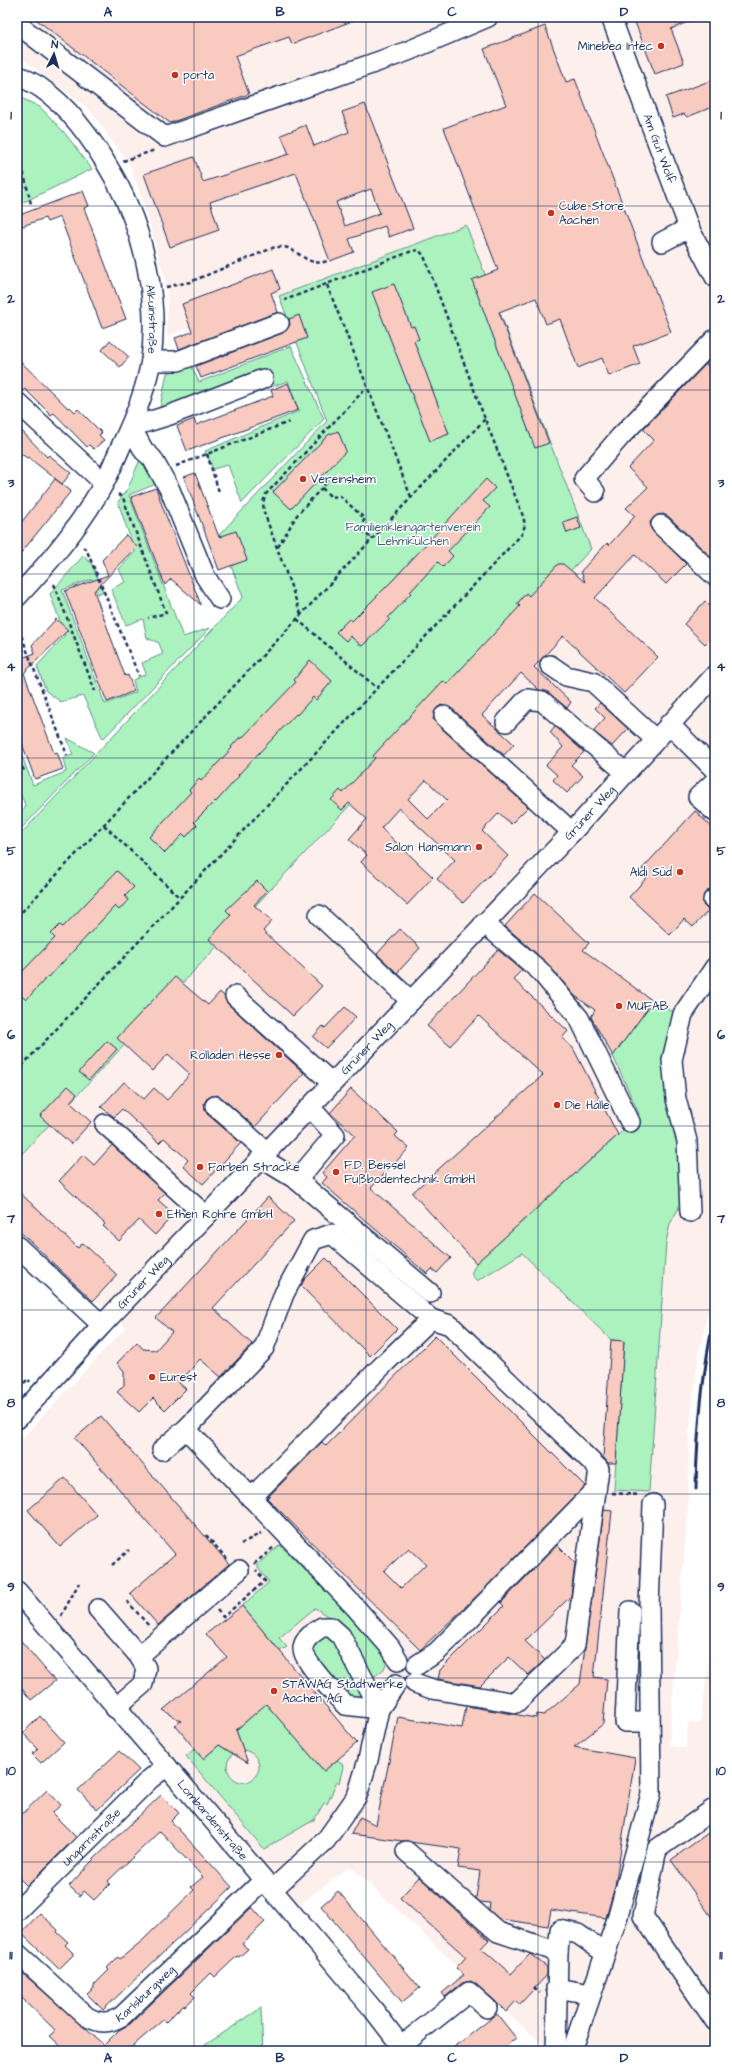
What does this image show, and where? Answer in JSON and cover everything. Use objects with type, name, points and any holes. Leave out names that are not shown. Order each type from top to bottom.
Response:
[{"type":"street","points":[[17,24],[165,137],[408,50],[485,17]]},
{"type":"street","name":"Am Gut Wolf","points":[[611,17],[689,228],[715,277]]},
{"type":"street","name":"Alkuinstraße","points":[[17,597],[69,535],[111,489],[131,427],[138,412],[150,361],[154,316],[137,230],[123,193],[108,166],[68,112],[41,88],[22,78]]},
{"type":"street","points":[[662,242],[689,228]]},
{"type":"street","points":[[150,361],[178,361],[279,323]]},
{"type":"street","points":[[594,492],[584,480],[620,437],[715,339]]},
{"type":"street","points":[[220,599],[205,576],[170,490],[152,458],[144,451],[131,427],[170,415],[263,379]]},
{"type":"street","points":[[17,402],[111,489]]},
{"type":"street","points":[[661,524],[715,576]]},
{"type":"street","points":[[550,665],[566,676],[593,682],[655,739]]},
{"type":"street","name":"Grüner Weg","points":[[17,1419],[102,1325],[572,832],[655,739],[715,675]]},
{"type":"street","points":[[506,722],[527,699],[542,701],[625,772]]},
{"type":"street","points":[[444,716],[572,832]]},
{"type":"street","points":[[669,724],[715,770]]},
{"type":"street","points":[[715,780],[698,796],[715,812]]},
{"type":"street","points":[[319,916],[411,1001]]},
{"type":"street","points":[[484,923],[540,971],[578,1018],[630,1122]]},
{"type":"street","points":[[690,1212],[687,1141],[676,1099],[672,1060],[683,1014],[715,966]]},
{"type":"street","points":[[235,996],[332,1084]]},
{"type":"street","points":[[215,1106],[264,1155],[297,1180],[430,1293]]},
{"type":"street","points":[[297,1180],[335,1135],[310,1107]]},
{"type":"street","points":[[105,1124],[206,1216]]},
{"type":"street","points":[[162,1450],[186,1429],[264,1348],[284,1294],[313,1240],[332,1234],[431,1319],[450,1325],[599,1469],[605,1492],[575,1645],[516,1703],[432,1690],[415,1683]]},
{"type":"street","points":[[17,1246],[102,1325]]},
{"type":"street","points":[[251,1498],[386,1362],[431,1319]]},
{"type":"street","points":[[186,1429],[390,1646],[398,1660]]},
{"type":"street","points":[[417,1665],[437,1652],[478,1610],[605,1492]]},
{"type":"street","points":[[572,2051],[618,1916],[651,1794],[649,1500]]},
{"type":"street","points":[[139,1656],[239,1570]]},
{"type":"street","name":"Lombardenstraße","points":[[17,1591],[115,1708],[167,1766],[268,1885],[403,2048]]},
{"type":"street","points":[[478,1610],[500,1602]]},
{"type":"street","points":[[98,1609],[139,1656],[146,1668],[143,1684],[115,1708]]},
{"type":"street","points":[[630,1611],[625,1722],[650,1722]]},
{"type":"street","points":[[322,1627],[331,1627],[341,1636],[379,1709],[345,1705],[305,1658],[302,1648],[307,1638],[322,1627]]},
{"type":"street","points":[[406,1658],[417,1665],[419,1676],[415,1683],[403,1688],[392,1680],[392,1667],[398,1660],[406,1658]]},
{"type":"street","points":[[379,1709],[396,1684]]},
{"type":"street","name":"Karlsburgweg","points":[[17,1953],[86,2016],[94,2021],[104,2023],[114,2021],[122,2016],[268,1885],[326,1840],[357,1796],[368,1760],[379,1709]]},
{"type":"street","name":"Ungarnstraße","points":[[17,1911],[139,1790],[167,1766]]},
{"type":"street","points":[[715,1808],[657,1849],[643,1916],[715,2021]]},
{"type":"street","points":[[406,1851],[498,1932],[558,1952]]},
{"type":"street","points":[[556,2051],[556,1988],[560,1930],[578,1934],[605,1953]]},
{"type":"street","points":[[556,1988],[591,1994]]},
{"type":"street","points":[[403,2048],[469,1992],[487,2008]]},
{"type":"path","points":[[17,119],[22,78]]},
{"type":"path","points":[[17,145],[31,204]]},
{"type":"path","points":[[17,168],[21,166]]},
{"type":"path","points":[[150,290],[190,282],[275,247],[288,248],[308,261],[322,263],[327,261]]},
{"type":"path","points":[[18,1069],[179,896],[522,534],[525,525],[523,516],[484,419],[424,256],[419,250],[412,251],[285,300]]},
{"type":"path","points":[[327,285],[366,388],[411,497]]},
{"type":"path","points":[[301,614],[264,512],[263,502],[266,494],[366,388]]},
{"type":"path","points":[[17,917],[484,419]]},
{"type":"path","points":[[159,470],[206,454],[289,422]]},
{"type":"path","points":[[206,454],[219,492]]},
{"type":"path","points":[[278,548],[297,515],[329,480]]},
{"type":"path","points":[[322,488],[331,497],[340,496],[365,519],[359,527],[372,539]]},
{"type":"path","points":[[111,489],[123,498],[166,613],[148,618]]},
{"type":"path","points":[[69,535],[87,551],[139,676]]},
{"type":"path","points":[[54,584],[95,691]]},
{"type":"path","points":[[297,619],[377,688]]},
{"type":"path","points":[[17,631],[21,635],[67,755]]},
{"type":"path","points":[[17,754],[24,771]]},
{"type":"path","points":[[104,825],[179,896]]},
{"type":"path","points":[[18,1388],[28,1379]]},
{"type":"path","points":[[605,1492],[649,1500]]},
{"type":"path","points":[[206,1535],[226,1557]]},
{"type":"path","points":[[240,1544],[258,1536]]},
{"type":"path","points":[[236,1606],[265,1581],[252,1566],[287,1536]]},
{"type":"path","points":[[112,1565],[129,1550]]},
{"type":"path","points":[[63,1613],[79,1583]]},
{"type":"path","points":[[127,1601],[138,1613]]},
{"type":"shaded area","points":[[17,17],[715,17],[715,1283],[698,1356],[689,1433],[688,1506],[669,1746],[686,1748],[688,1723],[700,1724],[715,1617],[715,2051],[546,2051],[547,2049],[350,1866],[299,1905],[17,1573],[17,1444],[126,1327],[17,1230],[17,1159],[591,549],[466,225],[279,296],[167,336],[167,286],[145,207],[130,165],[88,108],[17,55]]},
{"type":"green space","points":[[17,96],[40,107],[64,132],[92,169],[22,203],[17,191]]},
{"type":"green space","name":"Familienkleingartenverein Lehmkülchen","points":[[466,225],[591,549],[17,1159],[17,838],[243,597],[219,535],[327,421],[279,296]]},
{"type":"green space","points":[[291,346],[324,419],[242,503],[228,465],[213,469],[205,451],[299,411],[288,381],[271,387],[266,373],[159,412],[167,373],[191,365],[199,382]]},
{"type":"green space","points":[[141,457],[169,498],[163,499],[156,484],[129,495],[183,637],[210,628],[103,739],[83,696],[61,702],[46,691],[37,666],[65,635],[50,594],[83,556],[92,564],[103,592],[97,594],[92,579],[62,590],[105,704],[136,692],[133,680],[146,674],[142,663],[163,654],[159,643],[147,638],[143,619],[126,625],[111,589],[125,582],[119,569],[135,552],[118,502],[128,488]]},
{"type":"green space","points":[[67,738],[94,753],[17,833],[17,813],[26,807],[17,786],[17,743],[33,785],[66,772],[63,758],[73,755]]},
{"type":"green space","points":[[653,1001],[679,1015],[678,1141],[681,1204],[670,1224],[666,1242],[649,1492],[614,1490],[624,1341],[611,1340],[522,1253],[477,1281],[471,1274],[476,1263],[618,1135],[639,1114],[613,1056]]},
{"type":"green space","points":[[280,1545],[370,1636],[385,1655],[386,1664],[384,1669],[375,1676],[369,1675],[336,1622],[315,1608],[279,1638],[287,1647],[280,1651],[242,1606],[269,1582],[258,1568],[258,1564]]},
{"type":"green space","points":[[319,1636],[331,1636],[363,1694],[354,1701],[312,1659],[311,1645]]},
{"type":"green space","points":[[259,1695],[324,1771],[337,1760],[342,1763],[343,1767],[339,1783],[337,1782],[327,1804],[324,1803],[314,1820],[264,1849],[186,1756],[194,1749],[203,1759],[219,1745],[233,1754],[228,1760],[227,1767],[233,1778],[244,1782],[251,1780],[258,1772],[259,1763],[252,1754],[243,1750],[236,1730],[251,1717],[243,1707]]},
{"type":"green space","points":[[261,2008],[263,2051],[196,2051]]},
{"type":"building","name":"porta","points":[[33,17],[360,18],[292,44],[289,37],[235,56],[249,94],[170,123]]},
{"type":"building","name":"Minebea Intec","points":[[633,17],[700,17],[671,29],[684,63],[655,74]]},
{"type":"building","name":"Cube Store Aachen","points":[[545,26],[566,82],[575,79],[671,332],[633,346],[640,364],[609,376],[602,358],[578,368],[560,319],[546,324],[536,298],[499,312],[549,443],[535,448],[472,280],[498,270],[444,128],[506,105],[484,49]]},
{"type":"building","points":[[715,79],[715,106],[687,117],[684,114],[673,118],[666,97]]},
{"type":"building","points":[[365,104],[413,228],[389,237],[385,226],[349,239],[354,252],[330,261],[296,173],[210,202],[219,230],[170,247],[144,174],[194,157],[203,182],[289,154],[281,135],[306,125],[314,146],[349,132],[342,112]],"holes":[[[371,189],[380,213],[345,226],[336,202]]]},
{"type":"building","points":[[83,191],[89,206],[84,208],[126,319],[102,328],[60,217],[47,222],[45,218],[17,228],[17,216]]},
{"type":"building","points":[[273,269],[280,289],[271,293],[278,312],[179,349],[175,338],[192,332],[182,304]]},
{"type":"building","points":[[394,284],[411,327],[414,326],[419,339],[414,341],[449,434],[430,441],[372,292]]},
{"type":"building","points":[[299,315],[307,338],[201,378],[196,366],[283,333],[290,325],[289,319]]},
{"type":"building","points":[[110,340],[129,357],[120,367],[102,350]]},
{"type":"building","points":[[17,358],[68,408],[70,407],[75,412],[78,409],[102,433],[99,435],[104,440],[94,449],[89,445],[87,447],[54,413],[51,415],[25,389],[23,391],[17,385]]},
{"type":"building","points":[[715,359],[715,561],[669,517],[663,514],[657,515],[650,522],[651,529],[686,564],[666,584],[635,555],[595,598],[658,657],[624,693],[563,636],[534,667],[571,702],[567,708],[549,693],[539,690],[521,673],[482,715],[514,744],[504,755],[451,708],[441,705],[436,709],[433,719],[437,724],[528,807],[511,824],[499,813],[482,831],[508,856],[463,903],[437,879],[455,860],[399,808],[381,828],[433,877],[407,905],[361,862],[367,855],[349,839],[367,819],[349,803],[342,810],[331,800],[340,790],[343,793],[375,758],[373,756],[443,681],[447,684],[520,606],[517,604],[526,593],[529,596],[558,564],[563,564],[585,582],[581,571],[607,543],[609,545],[635,516],[626,508],[648,487],[628,468],[654,440],[643,429],[706,364],[708,366]],"holes":[[[426,780],[447,800],[428,819],[408,799]]]},
{"type":"building","points":[[288,383],[298,410],[187,451],[177,426],[194,419],[196,425],[273,396],[271,390]]},
{"type":"building","points":[[17,426],[47,457],[49,455],[71,473],[62,484],[28,457],[27,458],[17,451]]},
{"type":"building","name":"Vereinsheim","points":[[338,431],[346,451],[291,509],[273,492],[328,435]]},
{"type":"building","points":[[195,473],[219,537],[236,531],[247,560],[219,570],[184,477]]},
{"type":"building","points":[[55,479],[71,491],[17,558],[17,528]]},
{"type":"building","points":[[486,479],[495,488],[483,501],[490,507],[448,551],[453,556],[443,567],[438,562],[388,618],[390,619],[362,646],[350,636],[346,641],[336,632],[349,619],[352,621],[393,580]]},
{"type":"building","points":[[156,488],[201,605],[171,579],[165,585],[131,497]]},
{"type":"building","points":[[577,517],[581,528],[567,533],[563,522]]},
{"type":"building","points":[[126,535],[137,547],[94,591],[125,676],[128,675],[134,691],[107,702],[65,591],[108,575],[102,560]]},
{"type":"building","points":[[705,601],[715,611],[715,634],[705,644],[684,624]]},
{"type":"building","points":[[56,619],[68,630],[24,673],[54,753],[57,752],[63,769],[35,779],[17,730],[17,657],[19,659],[35,653],[32,645]]},
{"type":"building","points":[[310,660],[332,681],[316,700],[313,697],[297,715],[296,714],[238,775],[239,776],[216,802],[215,801],[194,822],[197,825],[186,837],[183,834],[165,853],[149,837],[191,792],[189,790],[199,779],[201,781],[232,748],[231,747],[240,737],[241,739],[296,682],[294,680]]},
{"type":"building","points":[[600,703],[628,729],[612,746],[593,731],[605,718],[595,708]]},
{"type":"building","points":[[555,726],[584,752],[571,765],[583,776],[567,793],[553,780],[557,775],[546,765],[563,747],[550,732]]},
{"type":"building","name":"Aldi Süd","points":[[695,811],[715,830],[715,888],[708,890],[704,894],[703,905],[709,910],[693,927],[684,919],[670,935],[629,897],[649,875],[642,869]]},
{"type":"building","points":[[117,871],[134,887],[125,896],[128,900],[119,910],[115,906],[26,1000],[17,991],[17,977],[55,938],[51,934],[60,925],[63,927]]},
{"type":"building","points":[[257,881],[267,891],[254,905],[272,921],[263,931],[322,986],[293,1016],[209,939],[231,915],[226,910]]},
{"type":"building","points":[[535,893],[589,943],[583,950],[653,1001],[613,1056],[591,1017],[595,1010],[575,996],[547,963],[505,926]]},
{"type":"building","points":[[400,929],[420,948],[397,973],[377,954]]},
{"type":"building","name":"Die Halle","points":[[498,950],[522,970],[513,979],[568,1031],[562,1038],[573,1048],[618,1135],[476,1263],[412,1193],[543,1075],[479,1016],[450,1046],[427,1026]]},
{"type":"building","points":[[175,977],[208,1005],[220,992],[228,1004],[304,1073],[255,1127],[222,1098],[217,1095],[207,1098],[204,1104],[207,1114],[241,1143],[203,1184],[183,1166],[188,1160],[164,1138],[159,1143],[122,1109],[114,1117],[101,1107],[124,1082],[144,1099],[154,1088],[167,1100],[190,1074],[168,1054],[152,1071],[117,1038]]},
{"type":"building","points":[[345,1007],[356,1017],[326,1048],[313,1037],[323,1026],[325,1028]]},
{"type":"building","points":[[107,1041],[117,1049],[89,1080],[79,1072]]},
{"type":"building","points":[[68,1086],[77,1094],[70,1102],[91,1122],[71,1144],[40,1116]]},
{"type":"building","points":[[351,1089],[398,1132],[395,1136],[409,1148],[371,1188],[451,1258],[437,1273],[432,1269],[427,1274],[322,1183],[327,1177],[322,1173],[355,1135],[330,1113]]},
{"type":"building","points":[[112,1145],[165,1193],[158,1200],[174,1214],[155,1235],[139,1220],[119,1241],[103,1226],[105,1224],[59,1181],[83,1155],[94,1165]]},
{"type":"building","points":[[17,1190],[78,1248],[83,1243],[117,1275],[93,1301],[17,1229]]},
{"type":"building","points":[[268,1197],[294,1221],[213,1308],[252,1344],[221,1377],[200,1359],[179,1383],[186,1389],[165,1410],[153,1398],[139,1412],[117,1392],[124,1385],[124,1371],[117,1363],[137,1342],[143,1349],[156,1350],[172,1332],[156,1318]]},
{"type":"building","points":[[326,1258],[397,1329],[370,1356],[301,1286],[304,1280]]},
{"type":"building","points":[[435,1336],[585,1486],[485,1588],[420,1650],[267,1498],[322,1442],[326,1446]],"holes":[[[409,1548],[426,1564],[401,1588],[384,1571]]]},
{"type":"building","points":[[611,1340],[624,1341],[616,1463],[608,1463],[603,1457]]},
{"type":"building","points":[[101,1416],[229,1564],[158,1625],[130,1593],[175,1554],[75,1438]]},
{"type":"building","points":[[65,1478],[97,1515],[60,1547],[28,1510]]},
{"type":"building","points":[[604,1510],[612,1511],[594,1677],[607,1679],[603,1724],[574,1747],[635,1758],[615,1886],[606,1918],[551,1910],[548,1926],[499,1919],[489,1910],[490,1903],[480,1902],[476,1898],[480,1871],[458,1868],[461,1849],[351,1834],[360,1817],[376,1825],[398,1717],[462,1728],[466,1706],[536,1718],[537,1714],[544,1715],[580,1684]]},
{"type":"building","points":[[557,1545],[575,1563],[571,1596],[525,1641],[545,1660],[528,1675],[509,1657],[480,1686],[438,1679],[440,1670],[504,1606],[501,1603]]},
{"type":"building","name":"STAWAG Stadtwerke Aachen AG","points":[[242,1606],[357,1743],[324,1771],[266,1704],[236,1730],[248,1763],[219,1745],[203,1759],[175,1725],[181,1721],[163,1710],[227,1657],[206,1634]]},
{"type":"building","points":[[17,1636],[55,1681],[31,1700],[17,1683]]},
{"type":"building","points":[[40,1716],[64,1742],[41,1763],[32,1754],[38,1749],[23,1733]]},
{"type":"building","points":[[119,1751],[139,1770],[97,1810],[78,1790]]},
{"type":"building","points":[[47,1790],[61,1805],[52,1813],[76,1837],[27,1886],[17,1876],[17,1819]]},
{"type":"building","points":[[161,1795],[179,1813],[171,1821],[232,1887],[103,2010],[87,1994],[109,1970],[107,1968],[118,1957],[120,1959],[143,1940],[194,1890],[191,1887],[203,1877],[160,1831],[108,1881],[110,1884],[94,1900],[84,1891],[80,1896],[69,1886],[91,1862]]},
{"type":"building","points":[[715,1828],[715,1922],[671,1860]]},
{"type":"building","points":[[419,1877],[489,1940],[481,1948],[511,1974],[530,1954],[547,1967],[547,1975],[519,2005],[516,2001],[506,2012],[471,1981],[462,1983],[445,1997],[442,1993],[464,1975],[456,1968],[466,1957],[400,1898]]},
{"type":"building","points":[[338,1891],[420,1988],[402,2002],[321,1906]]},
{"type":"building","points":[[252,1907],[265,1922],[242,1944],[248,1949],[239,1957],[237,1956],[215,1977],[211,1973],[191,1993],[195,1997],[185,2006],[183,2005],[166,2022],[163,2020],[127,2051],[66,2051],[50,2036],[55,2030],[17,1993],[17,1968],[104,2045],[119,2030],[130,2024]]},
{"type":"building","points":[[40,1913],[68,1942],[65,1945],[74,1954],[59,1969],[21,1933]]},
{"type":"building","points":[[497,2014],[516,2038],[499,2051],[449,2051]]},
{"type":"railway","points":[[696,1489],[701,1401],[715,1313]]},
{"type":"place","name":"Minebea Intec","points":[[661,46]]},
{"type":"place","name":"porta","points":[[175,75]]},
{"type":"place","name":"Cube Store Aachen","points":[[551,213]]},
{"type":"place","name":"Vereinsheim","points":[[303,479]]},
{"type":"place","name":"Salon Hansmann","points":[[479,847]]},
{"type":"place","name":"Aldi Süd","points":[[680,872]]},
{"type":"place","name":"MUFAB","points":[[619,1006]]},
{"type":"place","name":"Rolladen Hesse","points":[[279,1055]]},
{"type":"place","name":"Die Halle","points":[[557,1105]]},
{"type":"place","name":"Farben Stracke","points":[[200,1167]]},
{"type":"place","name":"F.D. Beissel Fußbodentechnik GmbH","points":[[336,1172]]},
{"type":"place","name":"Ethen Rohre GmbH","points":[[159,1214]]},
{"type":"place","name":"Eurest","points":[[152,1377]]},
{"type":"place","name":"STAWAG Stadtwerke Aachen AG","points":[[274,1691]]}]
